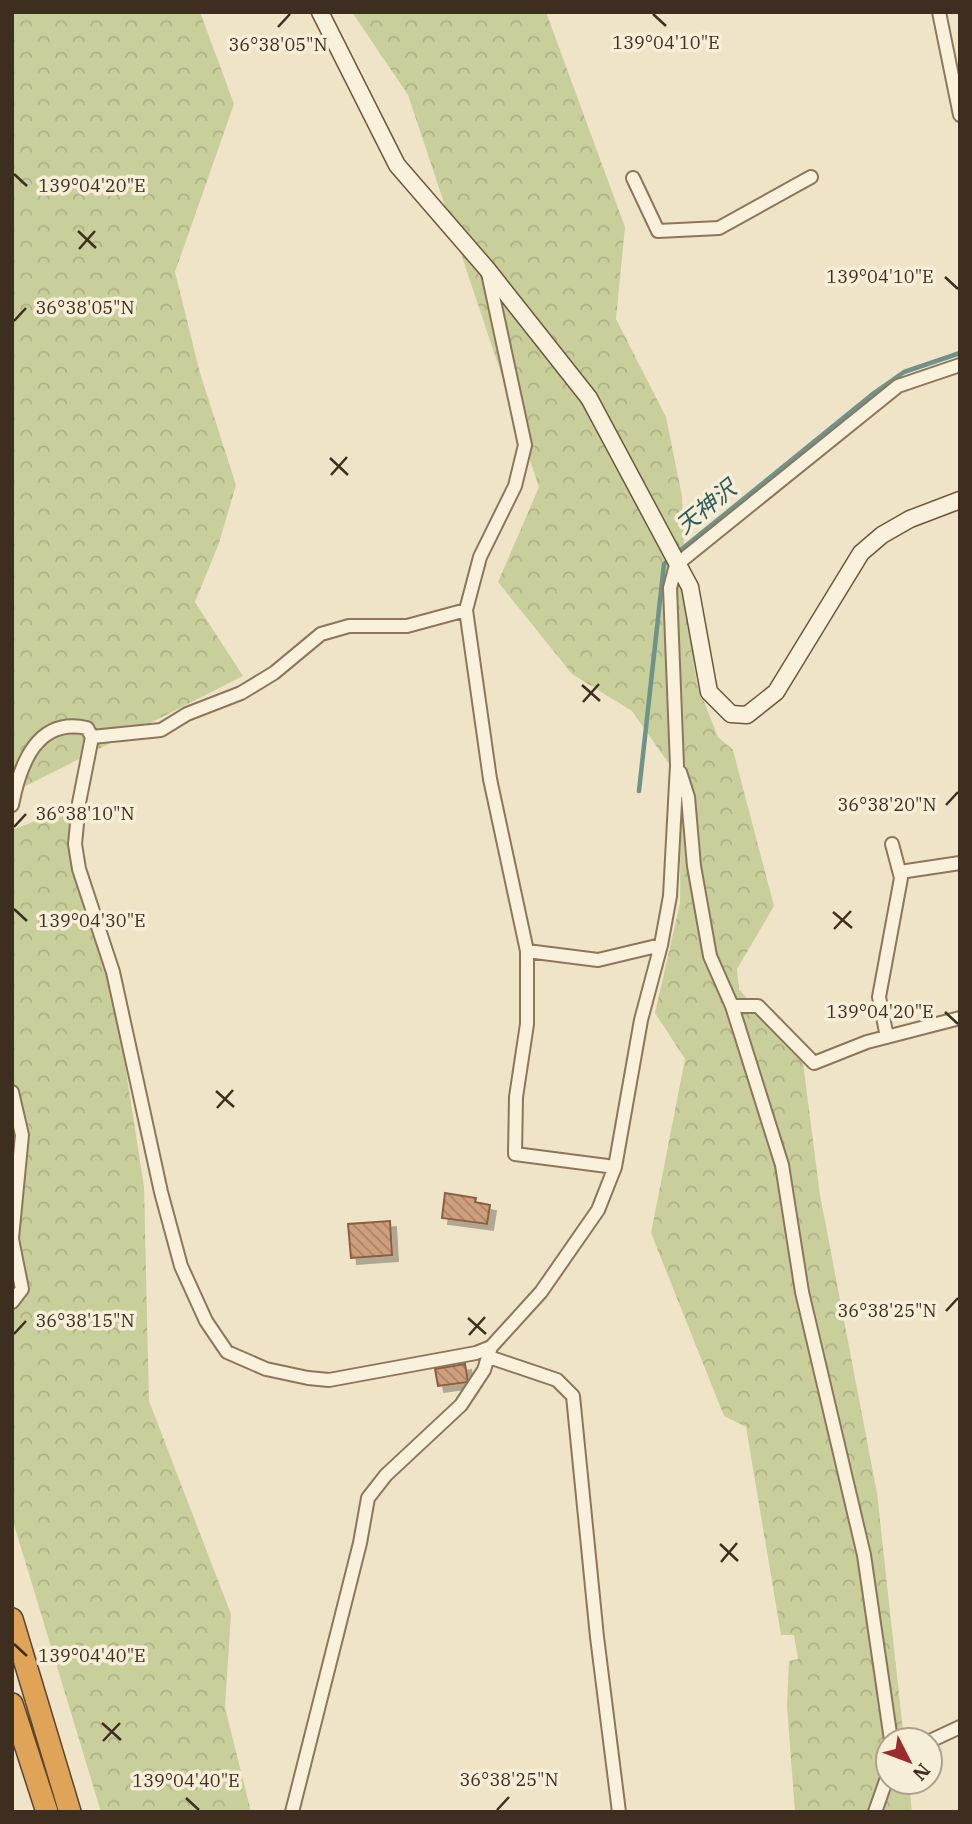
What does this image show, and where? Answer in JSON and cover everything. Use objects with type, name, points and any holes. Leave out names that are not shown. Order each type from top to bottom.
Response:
[{"type":"highway","points":[[12,1619],[70,1812]]},
{"type":"highway","points":[[12,1704],[47,1812]]},
{"type":"street","points":[[320,12],[397,165],[487,269],[589,398],[690,587],[709,692],[731,714],[747,715],[776,692],[861,554],[882,535],[910,519],[960,500]]},
{"type":"street","points":[[939,12],[960,115]]},
{"type":"street","points":[[633,178],[658,231],[719,228],[811,177]]},
{"type":"street","points":[[487,269],[524,445],[515,486],[480,557],[466,610],[490,779],[527,951],[527,1024],[516,1097],[515,1153],[615,1167]]},
{"type":"street","points":[[292,1812],[360,1543],[368,1497],[386,1475],[461,1405],[490,1352],[525,1313],[598,1210],[615,1167],[641,1020],[661,945],[670,896],[677,765],[670,588],[676,565],[898,386],[960,365]]},
{"type":"street","points":[[92,737],[161,730],[187,714],[241,693],[274,673],[321,634],[349,626],[407,626],[466,610]]},
{"type":"street","points":[[12,805],[18,774],[30,752],[47,733],[70,724],[88,728],[92,737],[79,803],[75,844],[79,869],[113,972],[174,1242],[193,1296],[227,1352],[266,1369],[329,1380],[490,1352],[557,1380],[573,1396],[597,1637],[619,1812]]},
{"type":"street","points":[[677,765],[688,797],[694,866],[710,956],[732,1006],[782,1165],[802,1292],[864,1555],[889,1726]]},
{"type":"street","points":[[887,1037],[880,997],[901,878],[892,844]]},
{"type":"street","points":[[900,872],[960,863]]},
{"type":"street","points":[[527,951],[597,960],[661,945]]},
{"type":"street","points":[[732,1006],[758,1006],[814,1063],[887,1037],[960,1018]]},
{"type":"street","points":[[12,1092],[23,1135],[12,1239],[22,1289],[12,1302]]},
{"type":"street","points":[[944,1734],[960,1727]]},
{"type":"green space","points":[[12,12],[200,12],[234,104],[175,272],[200,373],[236,485],[219,543],[195,602],[243,676],[12,793]]},
{"type":"green space","points":[[352,12],[546,12],[625,227],[616,319],[666,417],[682,496],[686,602],[697,684],[718,737],[733,750],[774,906],[737,969],[739,989],[767,1022],[801,1047],[820,1195],[877,1493],[902,1726],[874,1726],[874,1796],[910,1796],[912,1812],[795,1812],[787,1706],[789,1661],[798,1659],[794,1635],[781,1635],[746,1427],[724,1416],[651,1233],[685,1059],[655,1013],[680,903],[681,781],[632,711],[572,674],[498,582],[539,487],[408,95]]},
{"type":"green space","points":[[69,808],[111,973],[144,1187],[149,1401],[231,1614],[225,1707],[251,1812],[101,1812],[12,1518],[12,830]]},
{"type":"building","points":[[445,1193],[476,1198],[475,1202],[490,1205],[487,1224],[442,1218]]},
{"type":"building","points":[[390,1221],[392,1255],[351,1258],[348,1224]]},
{"type":"building","points":[[465,1364],[468,1382],[438,1386],[435,1369]]},
{"type":"waterway","name":"天神沢","points":[[677,553],[874,393],[904,372],[960,353]]},
{"type":"waterway","name":"天神沢","points":[[639,791],[664,564],[671,558]]}]
